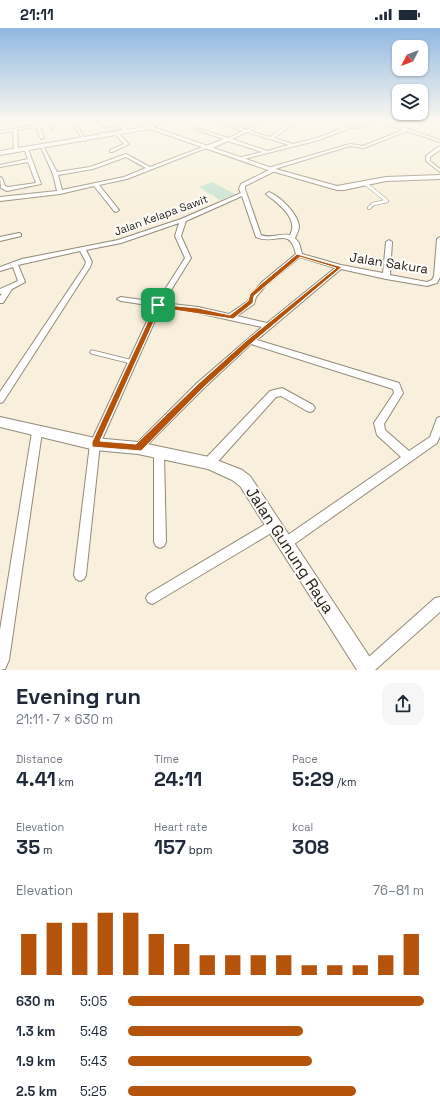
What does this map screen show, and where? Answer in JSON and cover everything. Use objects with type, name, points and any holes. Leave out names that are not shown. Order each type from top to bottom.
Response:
[{"type":"street","points":[[0,153],[16,150]]},
{"type":"street","points":[[0,178],[3,188],[7,189],[39,184],[26,150]]},
{"type":"street","points":[[43,150],[46,160],[55,174],[60,192]]},
{"type":"street","points":[[0,199],[60,192],[125,178],[202,150]]},
{"type":"street","points":[[213,150],[271,170],[337,188],[344,188],[393,178],[440,177]]},
{"type":"street","points":[[260,150],[266,152]]},
{"type":"street","points":[[240,159],[274,150]]},
{"type":"street","points":[[231,317],[251,302],[252,296],[263,285],[299,255],[295,241],[292,238],[282,236],[264,239],[258,236],[242,187],[243,185],[271,170],[337,150]]},
{"type":"street","points":[[437,150],[428,157],[428,161],[440,171]]},
{"type":"street","points":[[55,174],[99,166],[126,155],[150,169]]},
{"type":"street","points":[[0,166],[30,160]]},
{"type":"street","points":[[434,166],[440,166]]},
{"type":"street","points":[[96,185],[116,210]]},
{"type":"street","name":"Jalan Kelapa Sawit","points":[[0,269],[15,264],[119,242],[183,220],[244,193]]},
{"type":"street","points":[[269,194],[281,202],[297,225],[297,233],[292,238]]},
{"type":"street","points":[[80,575],[95,444],[158,305],[188,258],[178,236],[183,220]]},
{"type":"street","points":[[0,239],[19,235]]},
{"type":"street","points":[[386,278],[389,242]]},
{"type":"street","name":"Jalan Sakura","points":[[299,255],[386,278],[427,284],[435,281],[437,276],[440,242]]},
{"type":"street","points":[[0,399],[87,267],[89,262],[82,249]]},
{"type":"street","points":[[0,292],[22,282],[15,264]]},
{"type":"street","points":[[138,448],[200,386],[250,341],[340,267]]},
{"type":"street","points":[[0,301],[9,289]]},
{"type":"street","points":[[121,299],[198,310],[268,326]]},
{"type":"street","points":[[250,341],[396,386],[399,393],[379,423],[378,428],[380,432],[408,457]]},
{"type":"street","points":[[209,464],[273,394],[282,392],[310,408]]},
{"type":"street","points":[[286,543],[434,440],[440,421]]},
{"type":"street","name":"Jalan Gunung Raya","points":[[0,422],[36,432],[95,444],[138,448],[159,454],[209,464],[224,468],[237,474],[245,481],[366,669]]},
{"type":"street","points":[[1,661],[36,432]]},
{"type":"street","points":[[159,454],[160,542]]},
{"type":"street","points":[[152,598],[274,525]]},
{"type":"street","points":[[366,669],[440,603]]},
{"type":"lane","points":[[366,184],[387,201],[373,204],[369,208]]},
{"type":"lane","points":[[92,352],[133,362]]},
{"type":"green space","points":[[212,182],[235,194],[220,200],[199,187]]},
{"type":"route","points":[[299,255],[318,262],[340,267],[250,341],[200,386],[138,448],[95,444],[158,305],[198,310],[231,317],[251,302],[252,296],[263,285],[299,255]]}]
